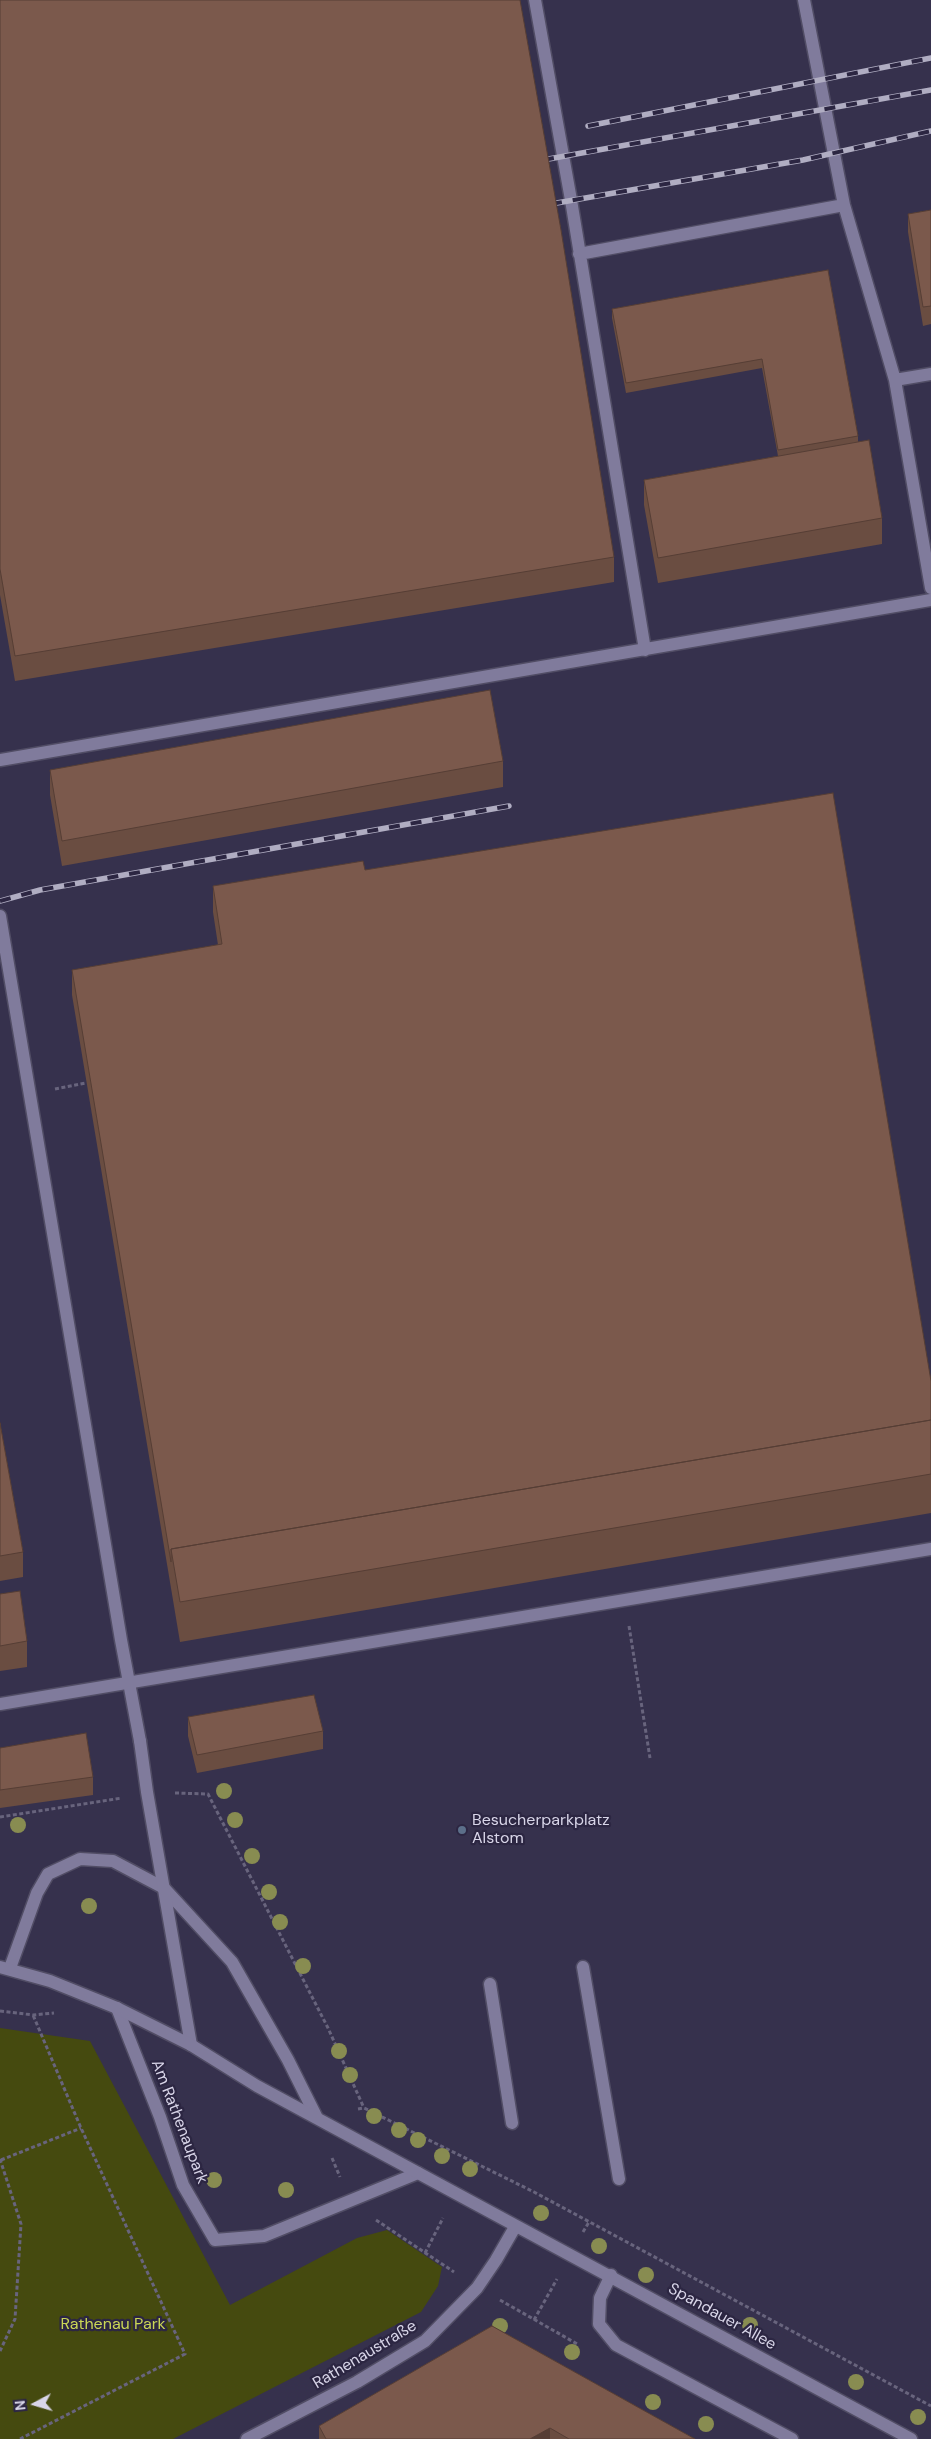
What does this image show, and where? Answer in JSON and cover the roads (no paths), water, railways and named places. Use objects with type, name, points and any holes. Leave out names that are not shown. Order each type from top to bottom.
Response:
[{"type":"street","points":[[535,0],[645,650]]},
{"type":"street","points":[[804,0],[844,205],[895,380],[931,588]]},
{"type":"street","points":[[579,254],[844,205]]},
{"type":"street","points":[[895,380],[931,374]]},
{"type":"street","points":[[0,760],[931,600]]},
{"type":"street","points":[[0,916],[191,2045]]},
{"type":"street","points":[[0,1704],[931,1549]]},
{"type":"street","name":"Am Rathenaupark","points":[[316,2116],[288,2060],[232,1962],[164,1888],[112,1861],[80,1859],[48,1874],[37,1893],[5,1968],[50,1981],[117,2008],[191,2045],[257,2086],[316,2116],[515,2227]]},
{"type":"street","points":[[583,1968],[619,2179]]},
{"type":"street","points":[[490,1984],[512,2123]]},
{"type":"street","name":"Am Rathenaupark","points":[[117,2008],[160,2117],[183,2184],[215,2240],[264,2236],[418,2173]]},
{"type":"street","name":"Spandauer Allee","points":[[515,2227],[611,2276],[911,2439]]},
{"type":"street","name":"Rathenaustraße","points":[[247,2439],[358,2382],[425,2341],[477,2288],[515,2227]]},
{"type":"street","points":[[611,2276],[600,2298],[599,2324],[616,2346],[792,2439]]},
{"type":"railway","points":[[588,126],[931,58]]},
{"type":"railway","points":[[543,160],[931,90]]},
{"type":"railway","points":[[551,204],[803,160],[931,131]]},
{"type":"railway","points":[[0,901],[40,890],[509,806]]},
{"type":"place","name":"Besucherparkplatz Alstom","points":[[462,1830]]},
{"type":"park label","name":"Rathenau Park","points":[[113,2325]]}]
